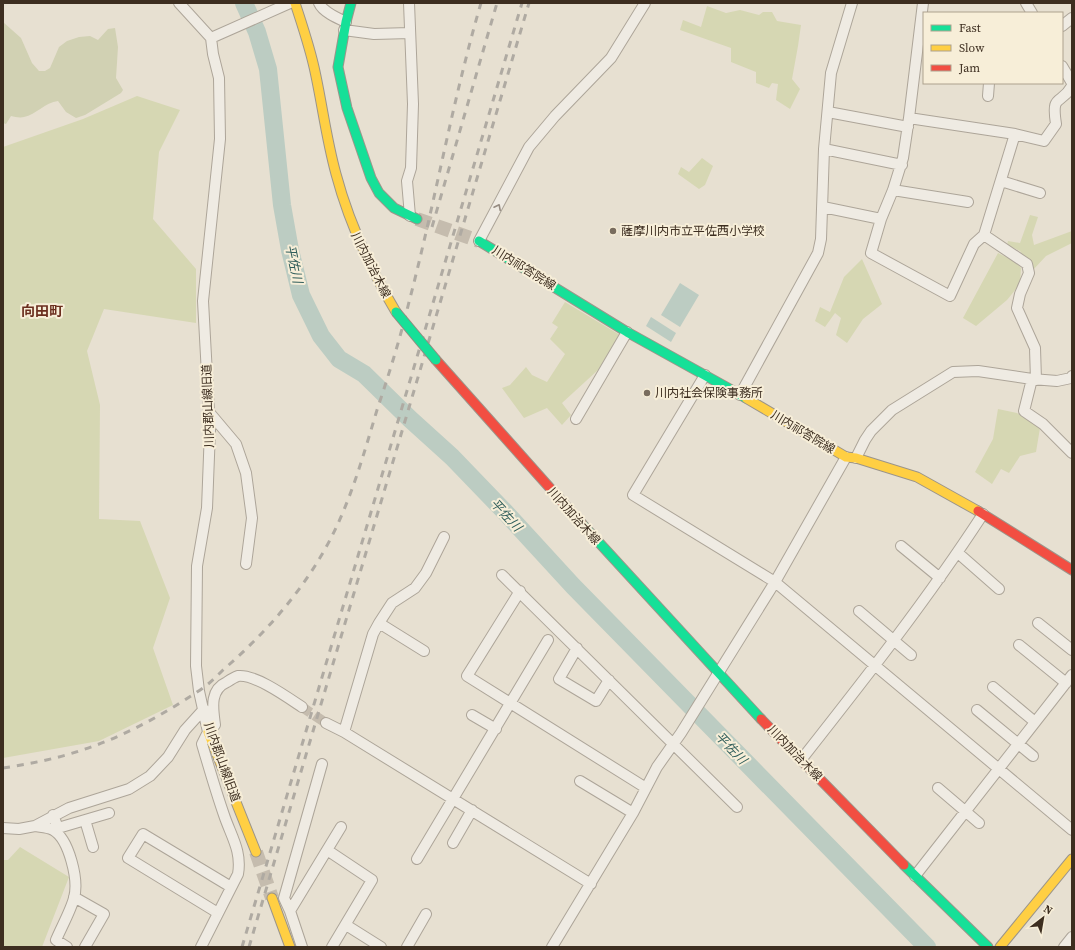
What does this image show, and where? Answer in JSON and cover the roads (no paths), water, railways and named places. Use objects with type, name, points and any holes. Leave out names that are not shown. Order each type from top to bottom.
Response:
[{"type":"main road","name":"川内加治木線","points":[[295,3],[316,74],[325,127],[336,174],[350,220],[368,263],[396,312],[436,360],[718,674],[915,876],[988,947]]},
{"type":"main road","points":[[351,3],[345,26],[338,66],[347,108],[371,178],[383,200],[392,208],[413,218]]},
{"type":"main road","name":"川内祁答院線","points":[[479,241],[627,332],[740,395],[846,458],[856,458],[917,477],[983,514],[1072,570]]},
{"type":"main road","name":"川内郡山線旧道","points":[[208,732],[256,852]]},
{"type":"main road","points":[[1000,947],[1072,859]]},
{"type":"main road","points":[[272,898],[290,947]]},
{"type":"street","points":[[179,3],[212,38],[290,3]]},
{"type":"street","points":[[319,3],[320,6],[337,18],[345,26],[374,34],[410,33]]},
{"type":"street","points":[[409,3],[413,111],[411,168],[407,181],[413,218]]},
{"type":"street","points":[[479,241],[529,147],[555,116],[611,58],[645,3]]},
{"type":"street","points":[[740,395],[818,253],[821,239],[824,149],[831,73],[852,3]]},
{"type":"street","points":[[923,3],[902,165],[881,219],[871,253],[950,296],[974,244],[984,235],[1015,134]]},
{"type":"street","points":[[1026,3],[1031,12]]},
{"type":"street","points":[[1063,25],[1072,18]]},
{"type":"street","name":"川内郡山線旧道","points":[[208,732],[199,691],[196,666],[196,603],[198,566],[207,508],[210,430],[203,301],[220,139],[219,78],[213,54],[212,38]]},
{"type":"street","points":[[828,112],[1015,134],[1044,141],[1056,124],[1054,110],[1056,101],[1070,90],[1072,85],[1063,68]]},
{"type":"street","points":[[988,96],[989,84]]},
{"type":"street","points":[[824,149],[902,165]]},
{"type":"street","points":[[1001,181],[1040,193]]},
{"type":"street","points":[[893,190],[968,202]]},
{"type":"street","points":[[823,207],[881,219]]},
{"type":"street","points":[[984,235],[1027,264],[1029,273],[1020,294],[1017,308],[1035,348],[1034,379],[1024,412],[1043,424],[1072,453]]},
{"type":"street","points":[[576,419],[627,332]]},
{"type":"street","points":[[856,458],[865,440],[892,410],[953,372],[978,371],[1057,381],[1072,377]]},
{"type":"street","points":[[705,375],[633,495],[775,582],[1072,830]]},
{"type":"street","points":[[209,412],[236,444],[246,473],[252,518],[246,564]]},
{"type":"street","points":[[552,947],[633,813],[658,767],[681,733],[775,582],[846,458]]},
{"type":"street","points":[[801,760],[894,641],[958,553],[983,514]]},
{"type":"street","points":[[344,732],[373,634],[392,603],[416,588],[426,573],[444,538]]},
{"type":"street","points":[[901,546],[940,578]]},
{"type":"street","points":[[958,553],[998,589]]},
{"type":"street","points":[[502,575],[520,591],[737,807]]},
{"type":"street","points":[[520,591],[467,676],[646,788]]},
{"type":"street","points":[[859,611],[911,655]]},
{"type":"street","points":[[379,623],[424,651]]},
{"type":"street","points":[[1038,623],[1072,650]]},
{"type":"street","points":[[417,859],[548,640]]},
{"type":"street","points":[[915,876],[1069,679],[1019,645]]},
{"type":"street","points":[[577,648],[559,679],[596,701],[609,680]]},
{"type":"street","points":[[201,947],[238,874],[240,863],[239,853],[224,816],[202,744],[208,732],[215,725],[213,706],[214,693],[222,684],[238,676],[259,680],[302,707]]},
{"type":"street","points":[[993,688],[1035,722]]},
{"type":"street","points":[[35,826],[53,815],[69,808],[129,789],[150,776],[168,757],[185,730],[204,709]]},
{"type":"street","points":[[977,710],[1033,756]]},
{"type":"street","points":[[472,715],[496,729]]},
{"type":"street","points":[[326,723],[344,732],[591,884]]},
{"type":"street","points":[[302,947],[284,898],[322,764]]},
{"type":"street","points":[[580,780],[633,813]]},
{"type":"street","points":[[938,788],[979,823]]},
{"type":"street","points":[[453,843],[472,810]]},
{"type":"street","points":[[3,828],[19,829],[35,826],[55,829],[109,814]]},
{"type":"street","points":[[53,815],[55,829],[68,850],[74,869],[74,897],[56,940],[67,947]]},
{"type":"street","points":[[85,820],[94,847]]},
{"type":"street","points":[[290,911],[341,827]]},
{"type":"street","points":[[218,913],[128,858],[143,834],[231,887]]},
{"type":"street","points":[[327,850],[372,880],[332,947]]},
{"type":"street","points":[[74,897],[104,914],[85,947]]},
{"type":"street","points":[[407,947],[426,914]]},
{"type":"street","points":[[346,925],[381,947]]},
{"type":"street","points":[[1064,947],[1072,937]]},
{"type":"waterway","name":"平佐川","points":[[244,3],[257,32],[268,69],[282,205],[290,250],[301,295],[321,336],[339,359],[364,374],[452,457],[573,586],[927,947]]},
{"type":"tunnel","points":[[417,219],[479,241]]},
{"type":"tunnel","points":[[302,707],[326,723]]},
{"type":"tunnel","points":[[256,852],[272,898]]},
{"type":"railway","points":[[3,768],[32,763],[95,746],[155,718],[201,690],[264,631],[289,603],[321,556],[331,539],[354,485],[406,316],[461,78],[481,3]]},
{"type":"railway","points":[[432,227],[497,3]]},
{"type":"railway","points":[[242,947],[522,3]]},
{"type":"railway","points":[[249,947],[529,3]]},
{"type":"place","name":"薩摩川内市立平佐西小学校","points":[[613,231]]},
{"type":"place","name":"川内社会保険事務所","points":[[647,393]]},
{"type":"district","name":"向田町","points":[[42,311]]}]
